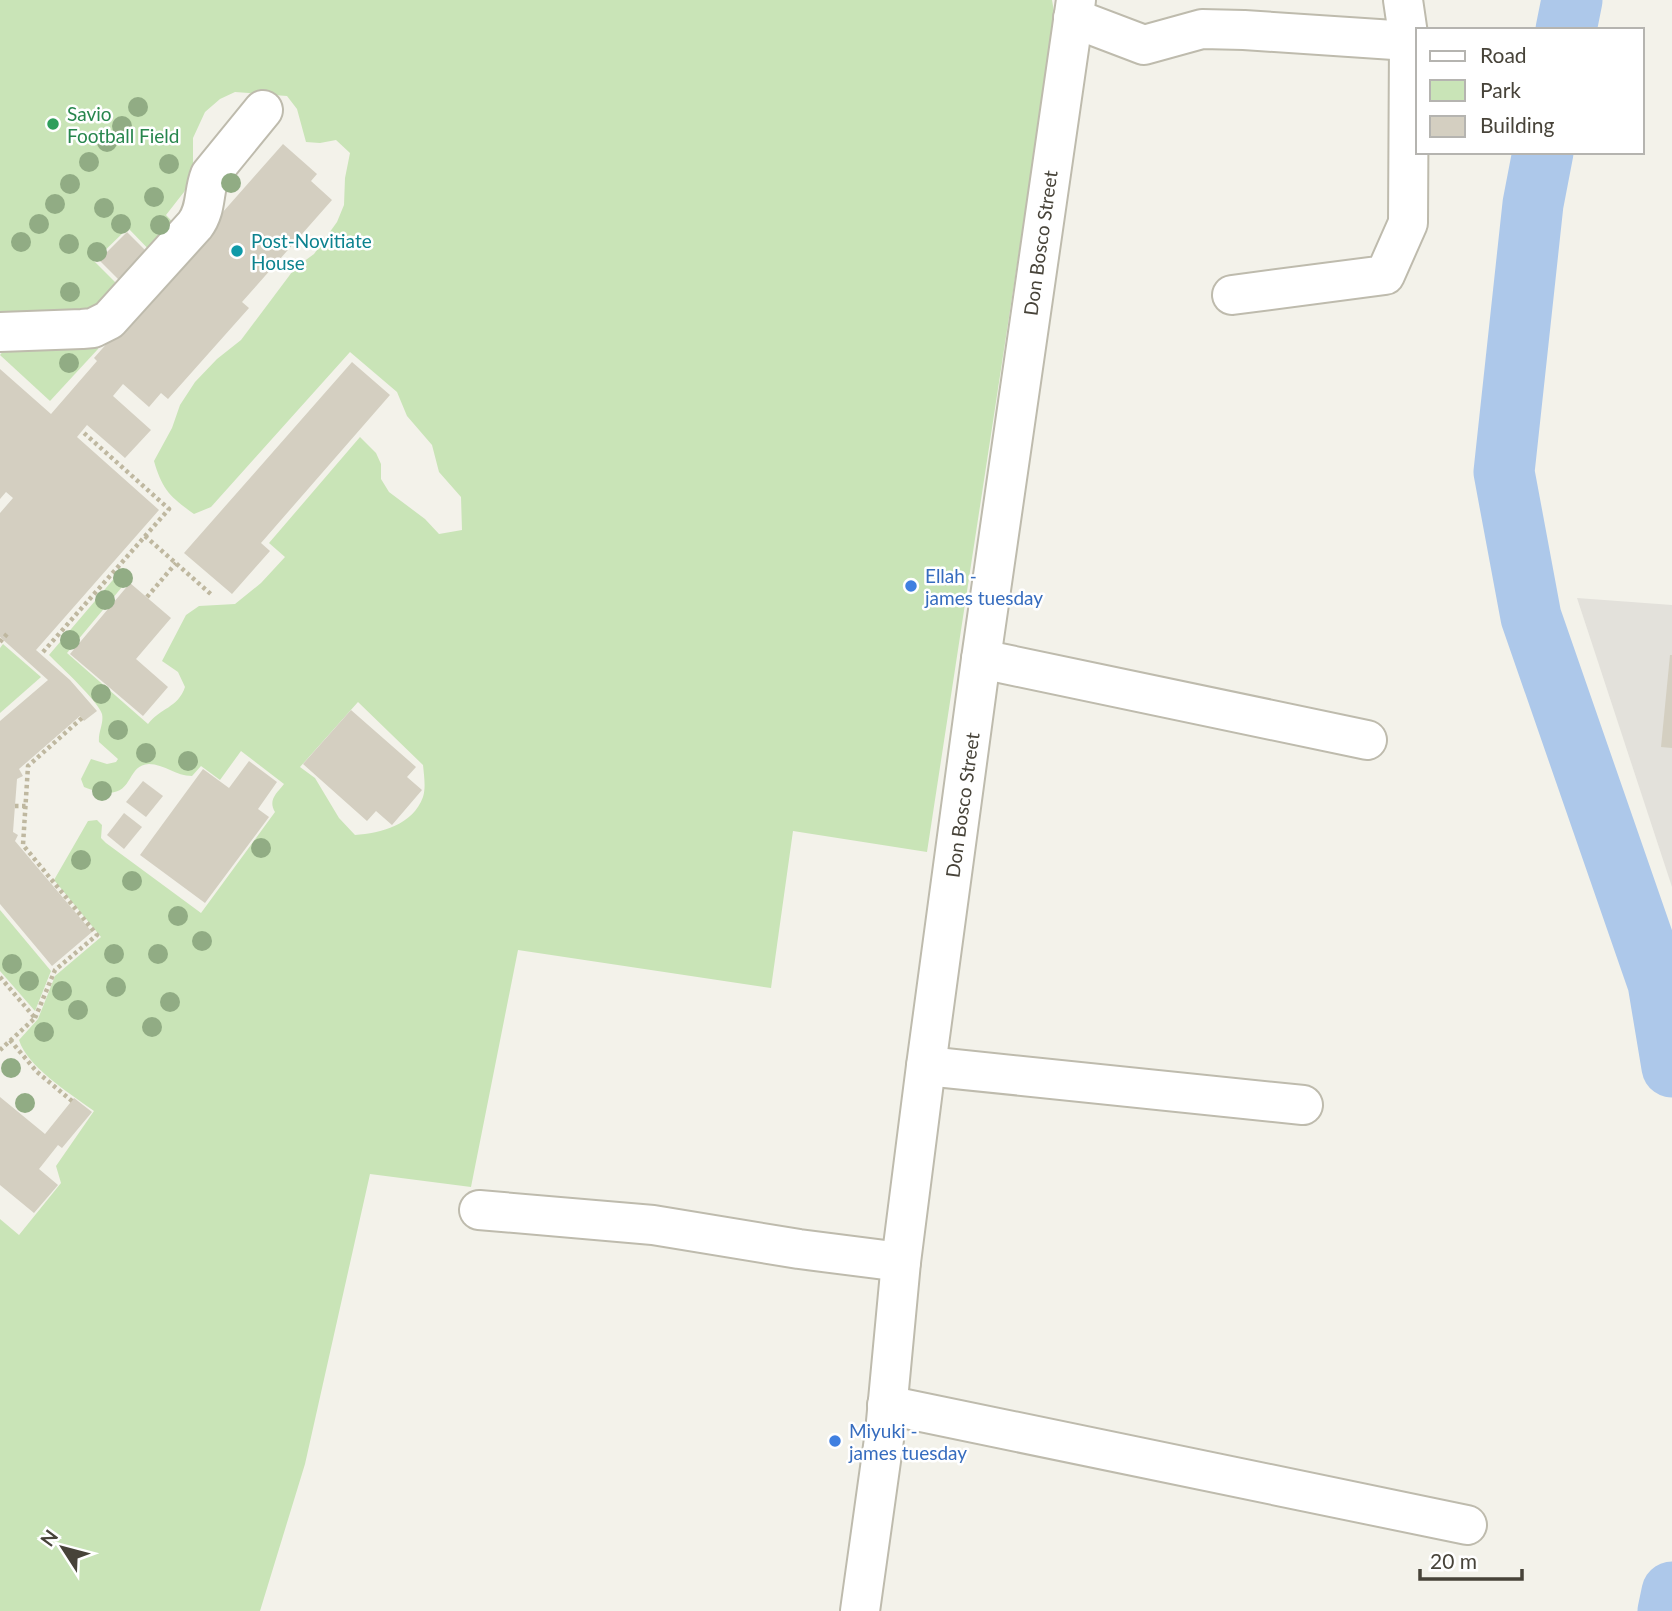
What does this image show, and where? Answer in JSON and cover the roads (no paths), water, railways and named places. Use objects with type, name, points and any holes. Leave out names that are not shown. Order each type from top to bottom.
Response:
[{"type":"street","points":[[1232,295],[1385,275],[1408,223],[1409,41],[1403,0]]},
{"type":"street","points":[[1074,9],[1144,45],[1202,29],[1409,41]]},
{"type":"street","name":"Don Bosco Street","points":[[860,1611],[886,1432],[901,1262],[926,1066],[1074,9]]},
{"type":"street","points":[[0,332],[93,328],[109,320],[202,215],[210,175],[263,110]]},
{"type":"street","points":[[981,659],[1367,740]]},
{"type":"street","points":[[926,1066],[1303,1105]]},
{"type":"street","points":[[479,1210],[653,1225],[901,1262]]},
{"type":"street","points":[[887,1405],[1467,1525]]},
{"type":"waterway","points":[[1566,28],[1572,0]]},
{"type":"waterway","points":[[1543,154],[1533,204],[1504,472],[1531,617],[1658,983],[1672,1067]]},
{"type":"waterway","points":[[1668,1611],[1672,1592]]},
{"type":"place","name":"Savio Football Field","points":[[53,124]]},
{"type":"place","name":"Post-Novitiate House","points":[[237,251]]},
{"type":"place","name":"Ellah - james tuesday","points":[[911,586]]},
{"type":"place","name":"Miyuki - james tuesday","points":[[835,1441]]}]
